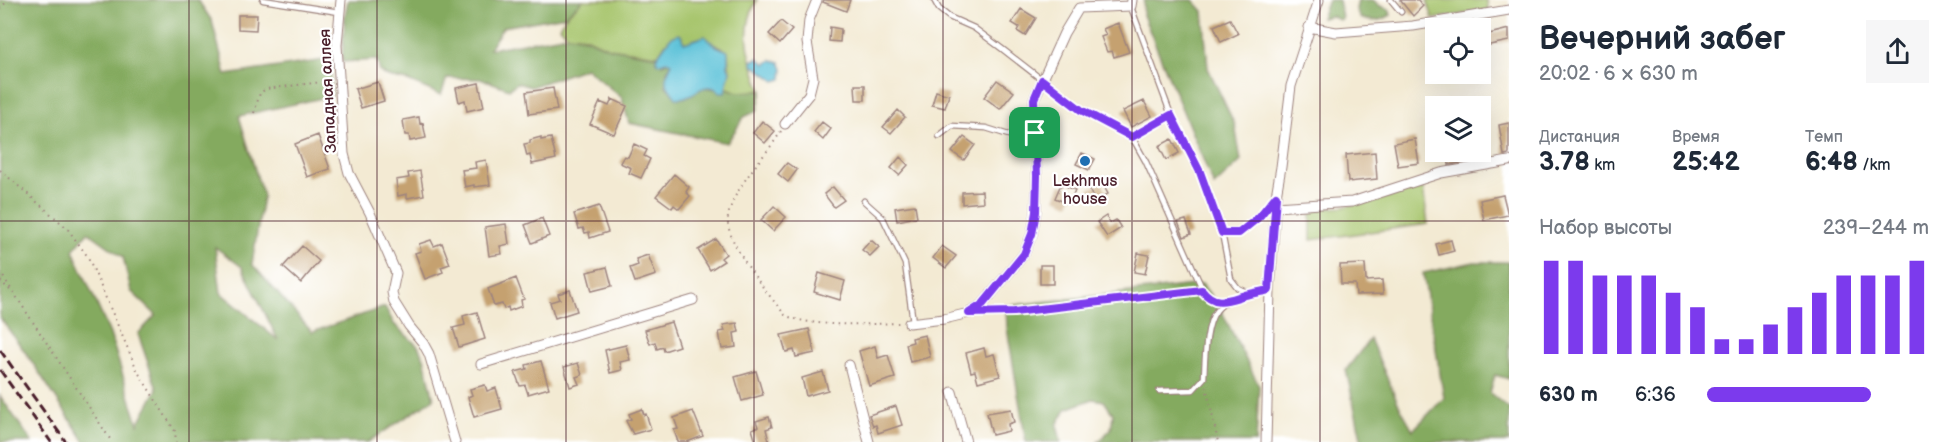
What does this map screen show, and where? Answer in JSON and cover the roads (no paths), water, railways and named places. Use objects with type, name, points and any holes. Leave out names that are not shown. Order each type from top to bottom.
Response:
[{"type":"street","name":"Западная аллея","points":[[341,0],[337,45],[344,154],[349,173],[370,213],[396,273],[392,292],[394,302],[429,354],[455,442]]},
{"type":"street","points":[[785,123],[808,94],[813,78],[807,42],[809,20],[817,0]]},
{"type":"street","points":[[1266,442],[1269,290],[1276,196],[1291,86],[1319,0]]},
{"type":"street","points":[[911,323],[969,313],[983,304],[1024,254],[1036,212],[1034,99],[1042,80],[1079,8],[1132,3]]},
{"type":"street","points":[[1309,27],[1336,32],[1413,26],[1509,10]]},
{"type":"street","points":[[1275,207],[1352,202],[1441,173],[1509,161]]},
{"type":"street","points":[[481,363],[693,300]]},
{"type":"street","points":[[849,364],[869,442]]},
{"type":"street","points":[[952,392],[966,442]]},
{"type":"lane","points":[[262,0],[339,12]]},
{"type":"lane","points":[[934,0],[939,9],[949,17],[974,28],[1081,110],[1132,137],[1146,162],[1202,290],[1211,299],[1219,302],[1227,301],[1269,290]]},
{"type":"lane","points":[[1391,0],[1401,12]]},
{"type":"lane","points":[[1132,3],[1171,115],[1200,172],[1222,233],[1231,279],[1238,288],[1250,294]]},
{"type":"lane","points":[[1132,137],[1171,115]]},
{"type":"lane","points":[[939,136],[952,126],[986,128],[1015,137],[1035,133]]},
{"type":"lane","points":[[864,201],[884,218],[905,264],[911,323]]},
{"type":"lane","points":[[1159,391],[1193,390],[1204,378],[1205,351],[1212,319],[1217,309],[1227,301]]},
{"type":"water","points":[[681,35],[684,43],[705,36],[716,46],[728,51],[730,71],[725,92],[709,87],[682,98],[676,98],[666,81],[672,63],[666,61],[658,64],[656,58],[670,38]]},
{"type":"water","points":[[758,58],[766,64],[772,60],[780,62],[783,69],[782,79],[775,81],[752,64],[752,61]]},
{"type":"railway","points":[[0,350],[66,442]]},
{"type":"railway","points":[[0,370],[51,442]]},
{"type":"place","name":"Lekhmus house","points":[[1085,161]]}]
